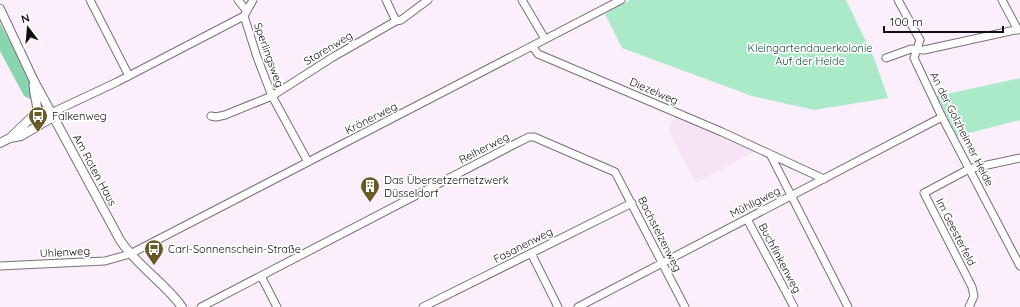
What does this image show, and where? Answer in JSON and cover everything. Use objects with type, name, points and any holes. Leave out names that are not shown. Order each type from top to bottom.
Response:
[{"type":"street","points":[[90,0],[129,76]]},
{"type":"street","name":"Sperlingsweg","points":[[238,0],[245,13],[256,57],[272,96],[308,162]]},
{"type":"street","points":[[0,143],[10,138],[21,136],[52,114],[129,76],[245,13],[253,0]]},
{"type":"street","points":[[386,0],[396,21]]},
{"type":"street","name":"Starenweg","points":[[272,96],[333,57],[396,21],[401,20],[428,0]]},
{"type":"street","points":[[522,0],[545,39]]},
{"type":"street","name":"Krönerweg","points":[[130,254],[621,0]]},
{"type":"street","name":"An der Golzheimer Heide","points":[[898,0],[920,40],[914,58],[969,170],[1020,266]]},
{"type":"street","points":[[886,58],[911,49],[917,50],[1019,29],[1002,0]]},
{"type":"street","name":"Am Roten Haus","points":[[0,9],[34,81],[120,240],[130,254],[150,272],[182,307]]},
{"type":"street","name":"Diezelweg","points":[[532,46],[538,54],[700,122],[824,179]]},
{"type":"street","points":[[10,138],[37,112],[38,105],[33,88],[34,81]]},
{"type":"street","name":"Sperlingsweg","points":[[211,116],[216,117],[225,115],[272,96]]},
{"type":"street","points":[[37,112],[52,114]]},
{"type":"street","name":"Mühligweg","points":[[578,307],[942,116]]},
{"type":"street","name":"Reiherweg","points":[[201,307],[528,137],[534,137],[615,172]]},
{"type":"street","points":[[770,154],[790,196],[848,307]]},
{"type":"street","points":[[969,170],[1020,158]]},
{"type":"street","name":"Im Geesterfeld","points":[[969,170],[924,193],[972,287],[974,296],[969,307]]},
{"type":"street","name":"Bachstelzenweg","points":[[615,172],[685,307]]},
{"type":"street","name":"Fasanenweg","points":[[423,307],[632,203]]},
{"type":"street","name":"Buchfinkenweg","points":[[747,219],[794,307]]},
{"type":"street","points":[[531,253],[558,307]]},
{"type":"street","name":"Uhlenweg","points":[[0,266],[105,260],[130,254]]},
{"type":"street","points":[[261,276],[277,307]]},
{"type":"shaded area","points":[[675,115],[757,150],[696,183],[668,131]]},
{"type":"green space","name":"Kleingartendauerkolonie Auf der Heide","points":[[630,0],[846,0],[874,58],[888,98],[814,110],[752,96],[622,48],[605,14]]},
{"type":"green space","points":[[0,23],[29,77],[34,101],[24,96],[0,51]]},
{"type":"green space","points":[[1020,78],[1020,120],[957,136],[937,96]]},
{"type":"place","name":"Falkenweg","points":[[38,133]]},
{"type":"place","name":"Das Übersetzernetzwerk Düsseldorf","points":[[370,203]]},
{"type":"place","name":"Carl-Sonnenschein-Straße","points":[[154,266]]}]
